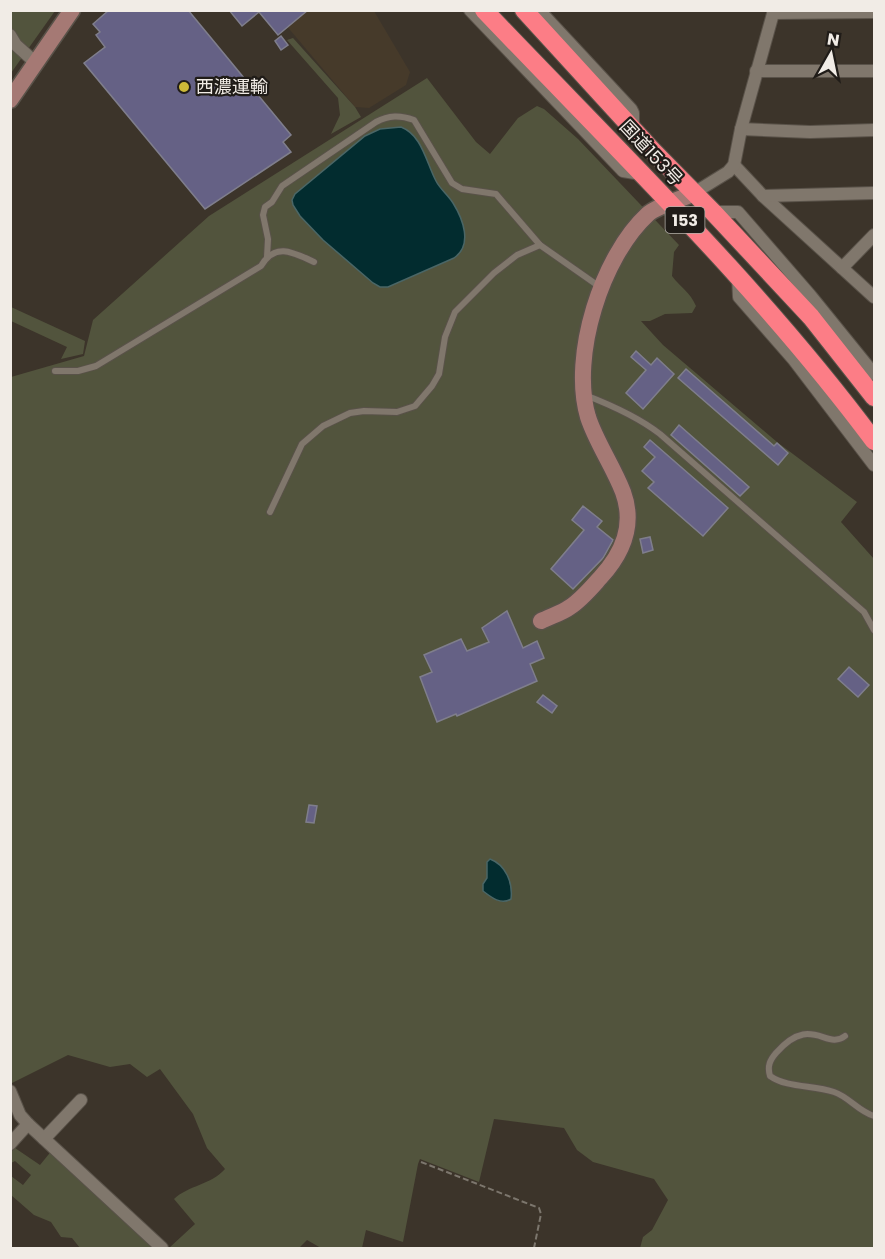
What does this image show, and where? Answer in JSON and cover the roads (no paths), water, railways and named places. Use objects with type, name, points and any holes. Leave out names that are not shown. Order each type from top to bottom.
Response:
[{"type":"highway","name":"国道153号","points":[[524,10],[811,317],[874,397]]},
{"type":"highway","name":"国道153号","points":[[488,20],[641,174],[738,276],[843,411],[874,441]]},
{"type":"street","points":[[10,100],[72,10]]},
{"type":"street","points":[[470,10],[488,20]]},
{"type":"street","points":[[539,10],[632,109],[633,128]]},
{"type":"street","points":[[542,621],[570,607],[590,589],[612,564],[624,545],[628,511],[623,492],[589,418],[583,386],[588,334],[600,288],[608,270],[628,238],[650,212],[694,193],[728,172],[734,165],[756,71],[774,12],[874,12]]},
{"type":"street","points":[[10,35],[16,45],[36,63]]},
{"type":"street","points":[[756,71],[874,71]]},
{"type":"street","points":[[741,129],[810,132],[874,130]]},
{"type":"street","points":[[734,165],[763,196],[874,297]]},
{"type":"street","points":[[763,196],[874,193]]},
{"type":"street","points":[[713,212],[738,212],[874,374]]},
{"type":"street","points":[[842,268],[874,235]]},
{"type":"street","points":[[843,411],[874,465]]},
{"type":"street","points":[[10,1091],[20,1115],[28,1124],[162,1248]]},
{"type":"street","points":[[44,1139],[81,1100]]},
{"type":"street","points":[[10,1144],[28,1124]]},
{"type":"lane","points":[[267,257],[268,239],[263,215],[265,207],[272,202],[282,186],[376,122],[386,117],[397,116],[414,120],[452,183],[462,189],[496,194],[540,245],[600,288]]},
{"type":"lane","points":[[270,512],[302,444],[323,426],[351,413],[397,412],[415,406],[439,374],[445,337],[455,312],[486,280],[509,261],[540,245]]},
{"type":"lane","points":[[56,371],[78,371],[96,366],[261,266],[267,257],[276,251],[288,252],[314,262]]},
{"type":"lane","points":[[585,395],[607,403],[645,423],[660,434],[864,612],[874,630]]},
{"type":"lane","points":[[845,1036],[835,1039],[805,1033],[793,1037],[772,1058],[769,1066],[770,1076],[779,1081],[821,1088],[840,1094],[859,1110],[874,1116]]},
{"type":"water","points":[[401,127],[414,136],[419,143],[436,181],[457,209],[463,224],[465,239],[460,253],[454,258],[388,287],[380,287],[323,240],[300,216],[292,200],[295,194],[365,136],[380,129]]},
{"type":"water","points":[[490,859],[496,862],[507,875],[511,887],[511,899],[507,901],[500,901],[483,891],[483,884],[487,878],[487,862]]},
{"type":"place","name":"西濃運輸","points":[[184,87]]}]
